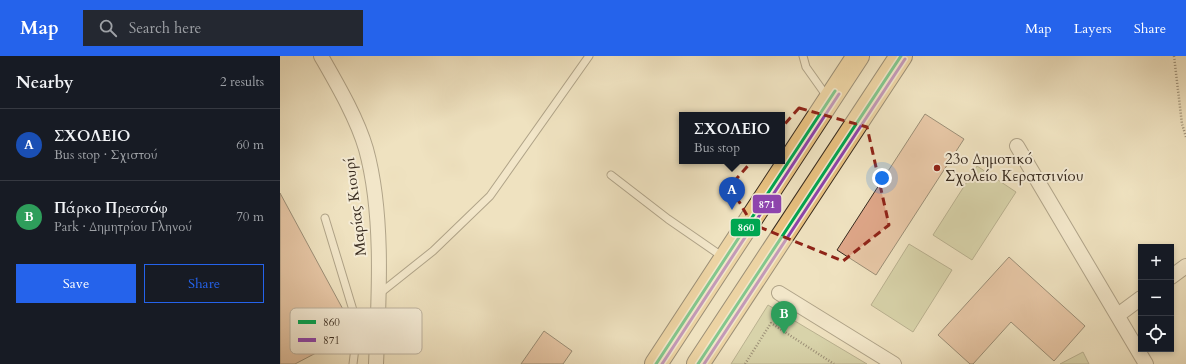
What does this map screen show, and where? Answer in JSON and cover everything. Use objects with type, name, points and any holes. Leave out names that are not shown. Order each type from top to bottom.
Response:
[{"type":"main road","points":[[656,364],[858,56]]},
{"type":"main road","points":[[698,364],[901,56]]},
{"type":"street","name":"Μαρίας Κιουρί","points":[[321,56],[332,74],[366,149],[374,201],[379,266],[378,308]]},
{"type":"street","points":[[1017,146],[1146,364]]},
{"type":"street","points":[[1174,275],[1186,266]]},
{"type":"street","points":[[779,293],[894,364]]},
{"type":"street","points":[[1118,315],[1138,300]]},
{"type":"street","name":"Μαρίας Κιουρί","points":[[376,354],[376,364]]},
{"type":"lane","points":[[379,294],[433,251],[490,196],[589,56]]},
{"type":"lane","points":[[802,56],[806,67],[829,99]]},
{"type":"lane","points":[[611,175],[668,219],[725,258]]},
{"type":"lane","points":[[325,218],[352,308]]},
{"type":"lane","points":[[353,364],[354,354]]},
{"type":"path","points":[[1174,56],[1182,124],[1186,137]]},
{"type":"path","points":[[745,364],[772,322],[834,364]]},
{"type":"highlighted area","points":[[799,108],[867,127],[889,225],[843,261],[752,224],[730,186]]},
{"type":"green space","points":[[977,166],[1016,192],[972,260],[933,235]]},
{"type":"green space","points":[[909,244],[952,270],[913,332],[871,305]]},
{"type":"green space","points":[[768,305],[867,364],[731,364]]},
{"type":"green space","points":[[1083,352],[1089,364],[1060,364]]},
{"type":"building","points":[[925,114],[964,139],[876,275],[837,250]]},
{"type":"building","points":[[280,193],[342,308],[290,308],[290,354],[314,354],[295,364],[280,364]]},
{"type":"building","points":[[1009,257],[1085,326],[1054,361],[1011,322],[973,364],[970,364],[938,335]]},
{"type":"building","points":[[544,331],[572,351],[563,364],[521,364]]},
{"type":"transit line","name":"860","points":[[698,364],[901,56]]},
{"type":"transit line","name":"871","points":[[704,364],[905,59]]},
{"type":"transit line","name":"860","points":[[656,364],[835,91]]},
{"type":"transit line","name":"871","points":[[662,364],[839,94]]},
{"type":"place","name":"23o Δημοτικό Σχολείο Κερατσινίου","points":[[937,168]]},
{"type":"place","name":"ΣΧΟΛΕΙΟ","points":[[732,210]]},
{"type":"place","name":"Πάρκο Πρεσσόφ","points":[[784,334]]}]
